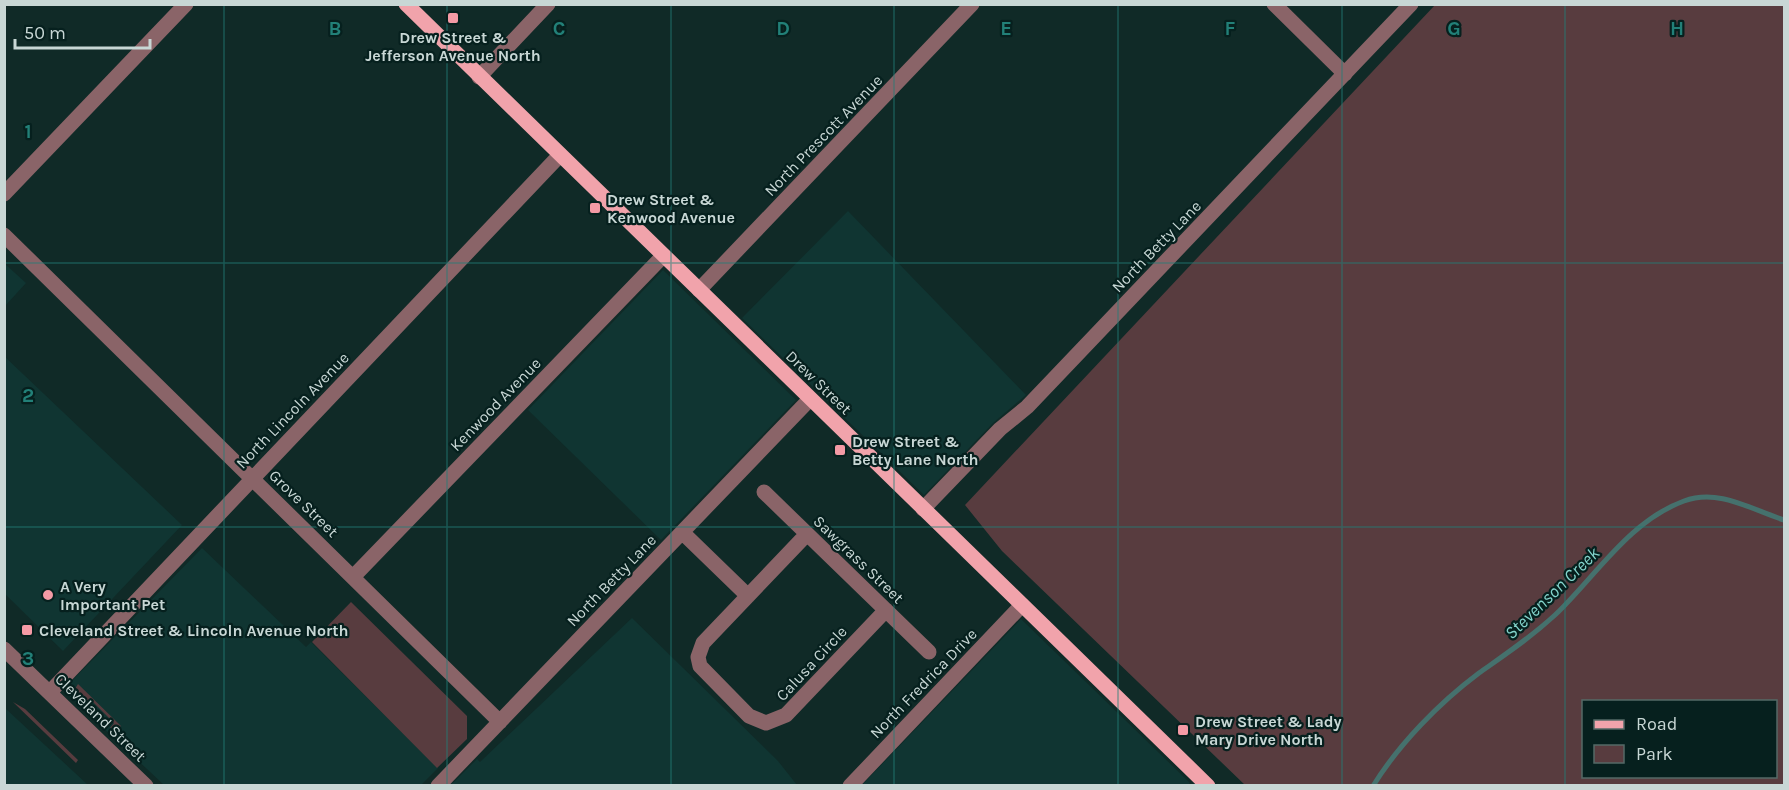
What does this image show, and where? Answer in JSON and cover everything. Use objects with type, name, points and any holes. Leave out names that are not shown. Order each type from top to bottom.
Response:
[{"type":"main road","name":"Drew Street","points":[[405,4],[1204,784]]},
{"type":"street","points":[[4,194],[186,4]]},
{"type":"street","points":[[479,77],[548,4]]},
{"type":"street","name":"North Prescott Avenue","points":[[699,290],[972,4]]},
{"type":"street","points":[[1274,4],[1345,74]]},
{"type":"street","name":"North Betty Lane","points":[[923,509],[1000,429],[1027,407],[1412,4]]},
{"type":"street","name":"North Lincoln Avenue","points":[[50,692],[560,155]]},
{"type":"street","name":"Grove Street","points":[[4,235],[500,722]]},
{"type":"street","name":"Kenwood Avenue","points":[[353,577],[663,256]]},
{"type":"street","name":"North Betty Lane","points":[[438,786],[810,399]]},
{"type":"street","name":"Sawgrass Street","points":[[764,492],[928,652]]},
{"type":"street","points":[[682,532],[748,596]]},
{"type":"street","name":"Calusa Circle","points":[[807,534],[703,643],[698,657],[705,672],[749,716],[766,723],[777,721],[786,715],[886,610]]},
{"type":"street","name":"North Fredrica Drive","points":[[850,786],[1022,605]]},
{"type":"street","name":"Cleveland Street","points":[[4,649],[146,786]]},
{"type":"shaded area","points":[[848,211],[1026,395],[993,423],[924,495],[742,318]]},
{"type":"shaded area","points":[[4,263],[26,283],[5,306],[4,306]]},
{"type":"shaded area","points":[[663,270],[796,400],[661,540],[528,410]]},
{"type":"shaded area","points":[[4,356],[182,525],[63,651],[5,594]]},
{"type":"shaded area","points":[[202,548],[306,647],[311,642],[438,768],[421,785],[164,785],[63,690]]},
{"type":"shaded area","points":[[632,618],[778,761],[797,785],[451,785],[477,759],[480,762]]},
{"type":"shaded area","points":[[1021,619],[1190,783],[1188,785],[862,785]]},
{"type":"shaded area","points":[[5,708],[88,785],[5,785]]},
{"type":"green space","points":[[1435,5],[1784,5],[1784,785],[1245,785],[1002,551],[965,505]]},
{"type":"green space","points":[[351,602],[467,716],[467,739],[437,768],[312,642]]},
{"type":"green space","points":[[78,684],[121,726],[119,728],[110,728],[114,723],[92,701],[86,706],[75,689]]},
{"type":"green space","points":[[13,702],[25,709],[78,760],[76,763]]},
{"type":"waterway","name":"Stevenson Creek","points":[[1373,786],[1407,740],[1435,711],[1479,673],[1546,623],[1614,551],[1646,522],[1664,510],[1684,501],[1710,497],[1735,502],[1784,520]]},
{"type":"place","name":"Drew Street & Jefferson Avenue North","points":[[453,18]]},
{"type":"place","name":"Drew Street & Kenwood Avenue","points":[[595,208]]},
{"type":"place","name":"Drew Street & Betty Lane North","points":[[840,450]]},
{"type":"place","name":"A Very Important Pet","points":[[48,595]]},
{"type":"place","name":"Cleveland Street & Lincoln Avenue North","points":[[27,630]]},
{"type":"place","name":"Drew Street & Lady Mary Drive North","points":[[1183,730]]}]
